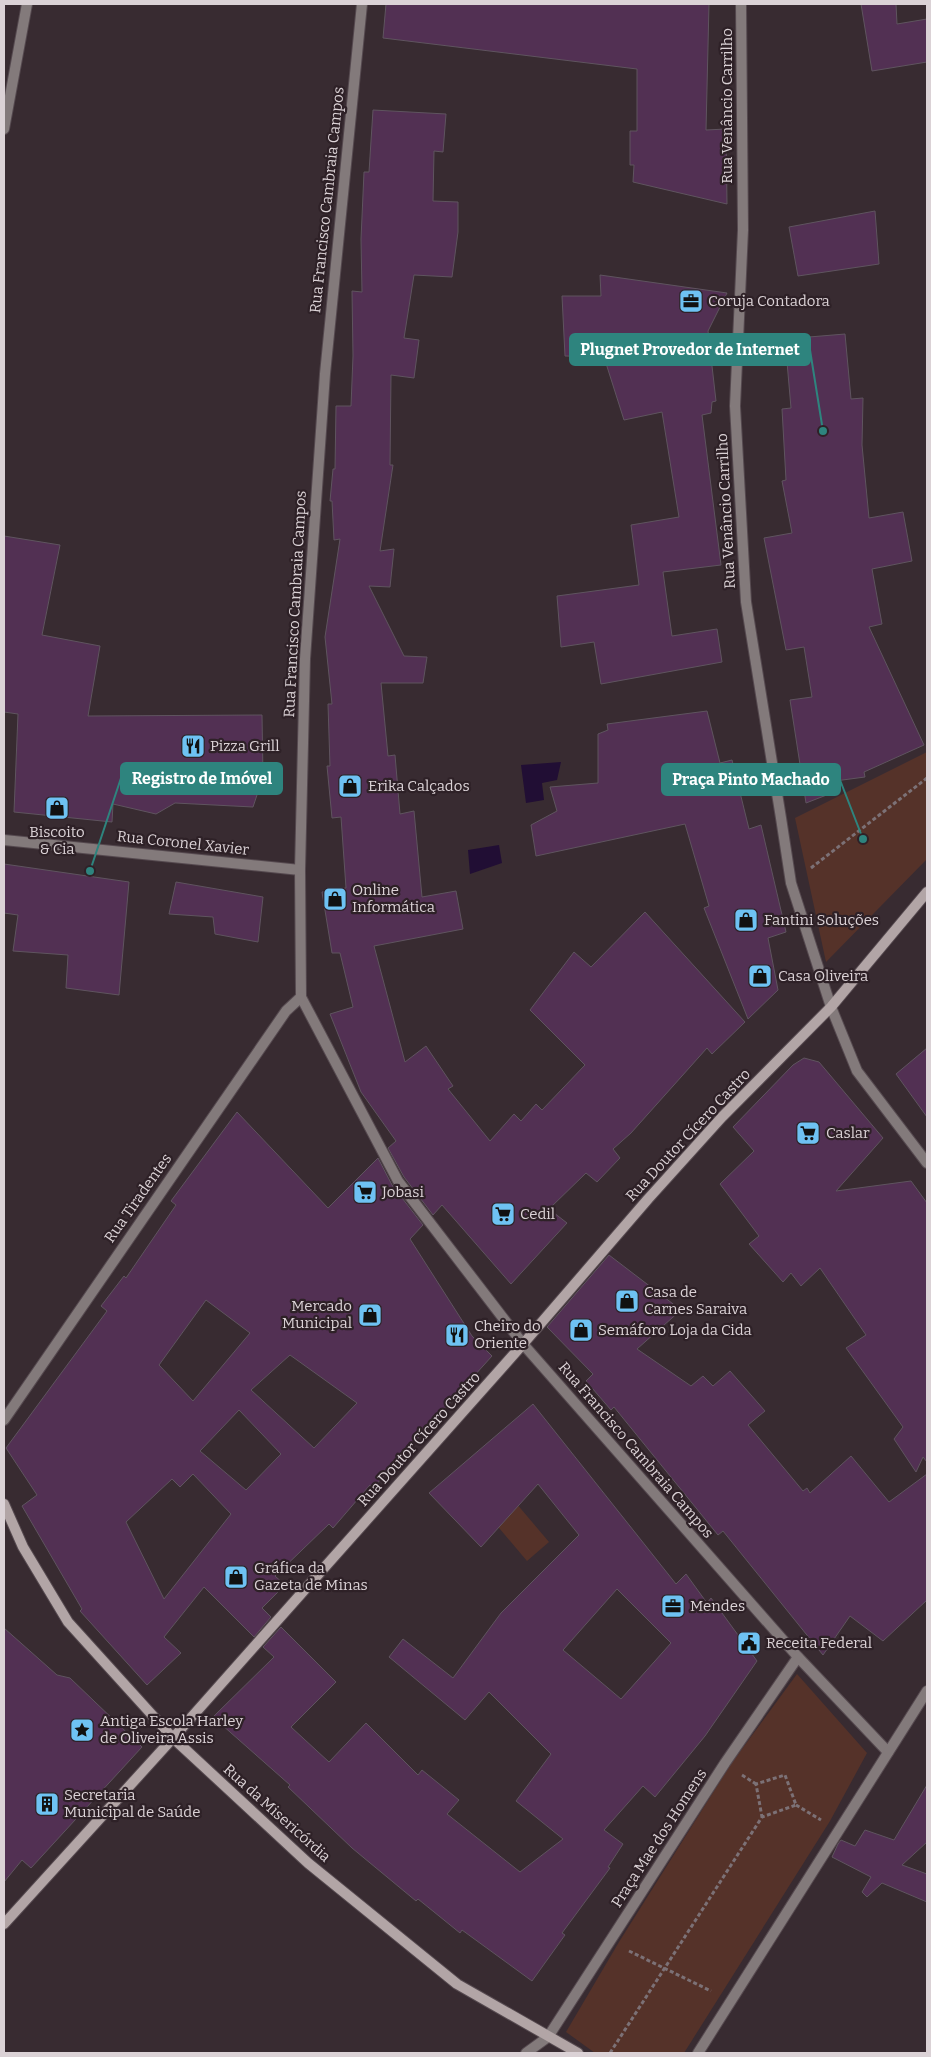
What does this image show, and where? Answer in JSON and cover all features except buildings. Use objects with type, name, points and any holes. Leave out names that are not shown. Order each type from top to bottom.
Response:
[{"type":"street","points":[[4,128],[27,4]]},
{"type":"street","name":"Rua Francisco Cambraia Campos","points":[[362,4],[325,374],[305,659],[300,870],[301,997],[398,1181],[523,1344],[798,1657],[888,1752]]},
{"type":"street","name":"Rua Venâncio Carrilho","points":[[741,4],[743,230],[736,425],[746,602],[791,883],[832,1008],[857,1071],[927,1163]]},
{"type":"street","name":"Rua Coronel Xavier","points":[[4,840],[300,870]]},
{"type":"street","name":"Rua Doutor Cícero Castro","points":[[4,1924],[173,1738],[722,1117],[832,1008],[927,892]]},
{"type":"street","name":"Rua Tiradentes","points":[[4,1420],[286,1010],[301,997]]},
{"type":"street","name":"Rua da Misericórdia","points":[[4,1504],[23,1547],[68,1622],[173,1738],[308,1863],[390,1932],[457,1984],[578,2053]]},
{"type":"street","name":"Praça Mae dos Homens","points":[[548,2037],[725,1763],[798,1657]]},
{"type":"street","points":[[698,2053],[927,1691]]},
{"type":"street","points":[[526,2053],[548,2037]]},
{"type":"path","points":[[791,883],[927,778]]},
{"type":"path","points":[[762,1817],[756,1784],[785,1775],[796,1805],[838,1830]]},
{"type":"path","points":[[610,2053],[762,1817],[796,1805]]},
{"type":"path","points":[[610,1943],[732,2002]]},
{"type":"shaded area","points":[[927,752],[927,859],[826,962],[795,818]]},
{"type":"shaded area","points":[[561,762],[557,780],[542,783],[544,800],[526,803],[521,765]]},
{"type":"shaded area","points":[[499,845],[502,863],[470,874],[468,850]]},
{"type":"shaded area","points":[[516,1503],[549,1542],[527,1561],[494,1522]]},
{"type":"shaded area","points":[[797,1674],[867,1753],[830,1821],[684,2053],[595,2053],[566,2032],[619,1942],[731,1764]]},
{"type":"place","name":"Coruja Contadora","points":[[691,301]]},
{"type":"place","name":"Plugnet Provedor de Internet","points":[[823,431]]},
{"type":"place","name":"Pizza Grill","points":[[193,746]]},
{"type":"place","name":"Erika Calçados","points":[[350,786]]},
{"type":"place","name":"Biscoito & Cia","points":[[57,808]]},
{"type":"place","name":"Praça Pinto Machado","points":[[863,839]]},
{"type":"place","name":"Registro de Imóvel","points":[[90,871]]},
{"type":"place","name":"Online Informática","points":[[335,899]]},
{"type":"place","name":"Fantini Soluções","points":[[746,920]]},
{"type":"place","name":"Casa Oliveira","points":[[760,976]]},
{"type":"place","name":"Caslar","points":[[808,1133]]},
{"type":"place","name":"Jobasi","points":[[365,1192]]},
{"type":"place","name":"Cedil","points":[[503,1214]]},
{"type":"place","name":"Casa de Carnes Saraiva","points":[[627,1301]]},
{"type":"place","name":"Mercado Municipal","points":[[370,1315]]},
{"type":"place","name":"Semáforo Loja da Cida","points":[[581,1330]]},
{"type":"place","name":"Cheiro do Oriente","points":[[457,1335]]},
{"type":"place","name":"Gráfica da Gazeta de Minas","points":[[236,1577]]},
{"type":"place","name":"Mendes","points":[[673,1606]]},
{"type":"place","name":"Receita Federal","points":[[749,1643]]},
{"type":"place","name":"Antiga Escola Harley de Oliveira Assis","points":[[82,1730]]},
{"type":"place","name":"Secretaria Municipal de Saúde","points":[[47,1804]]}]
